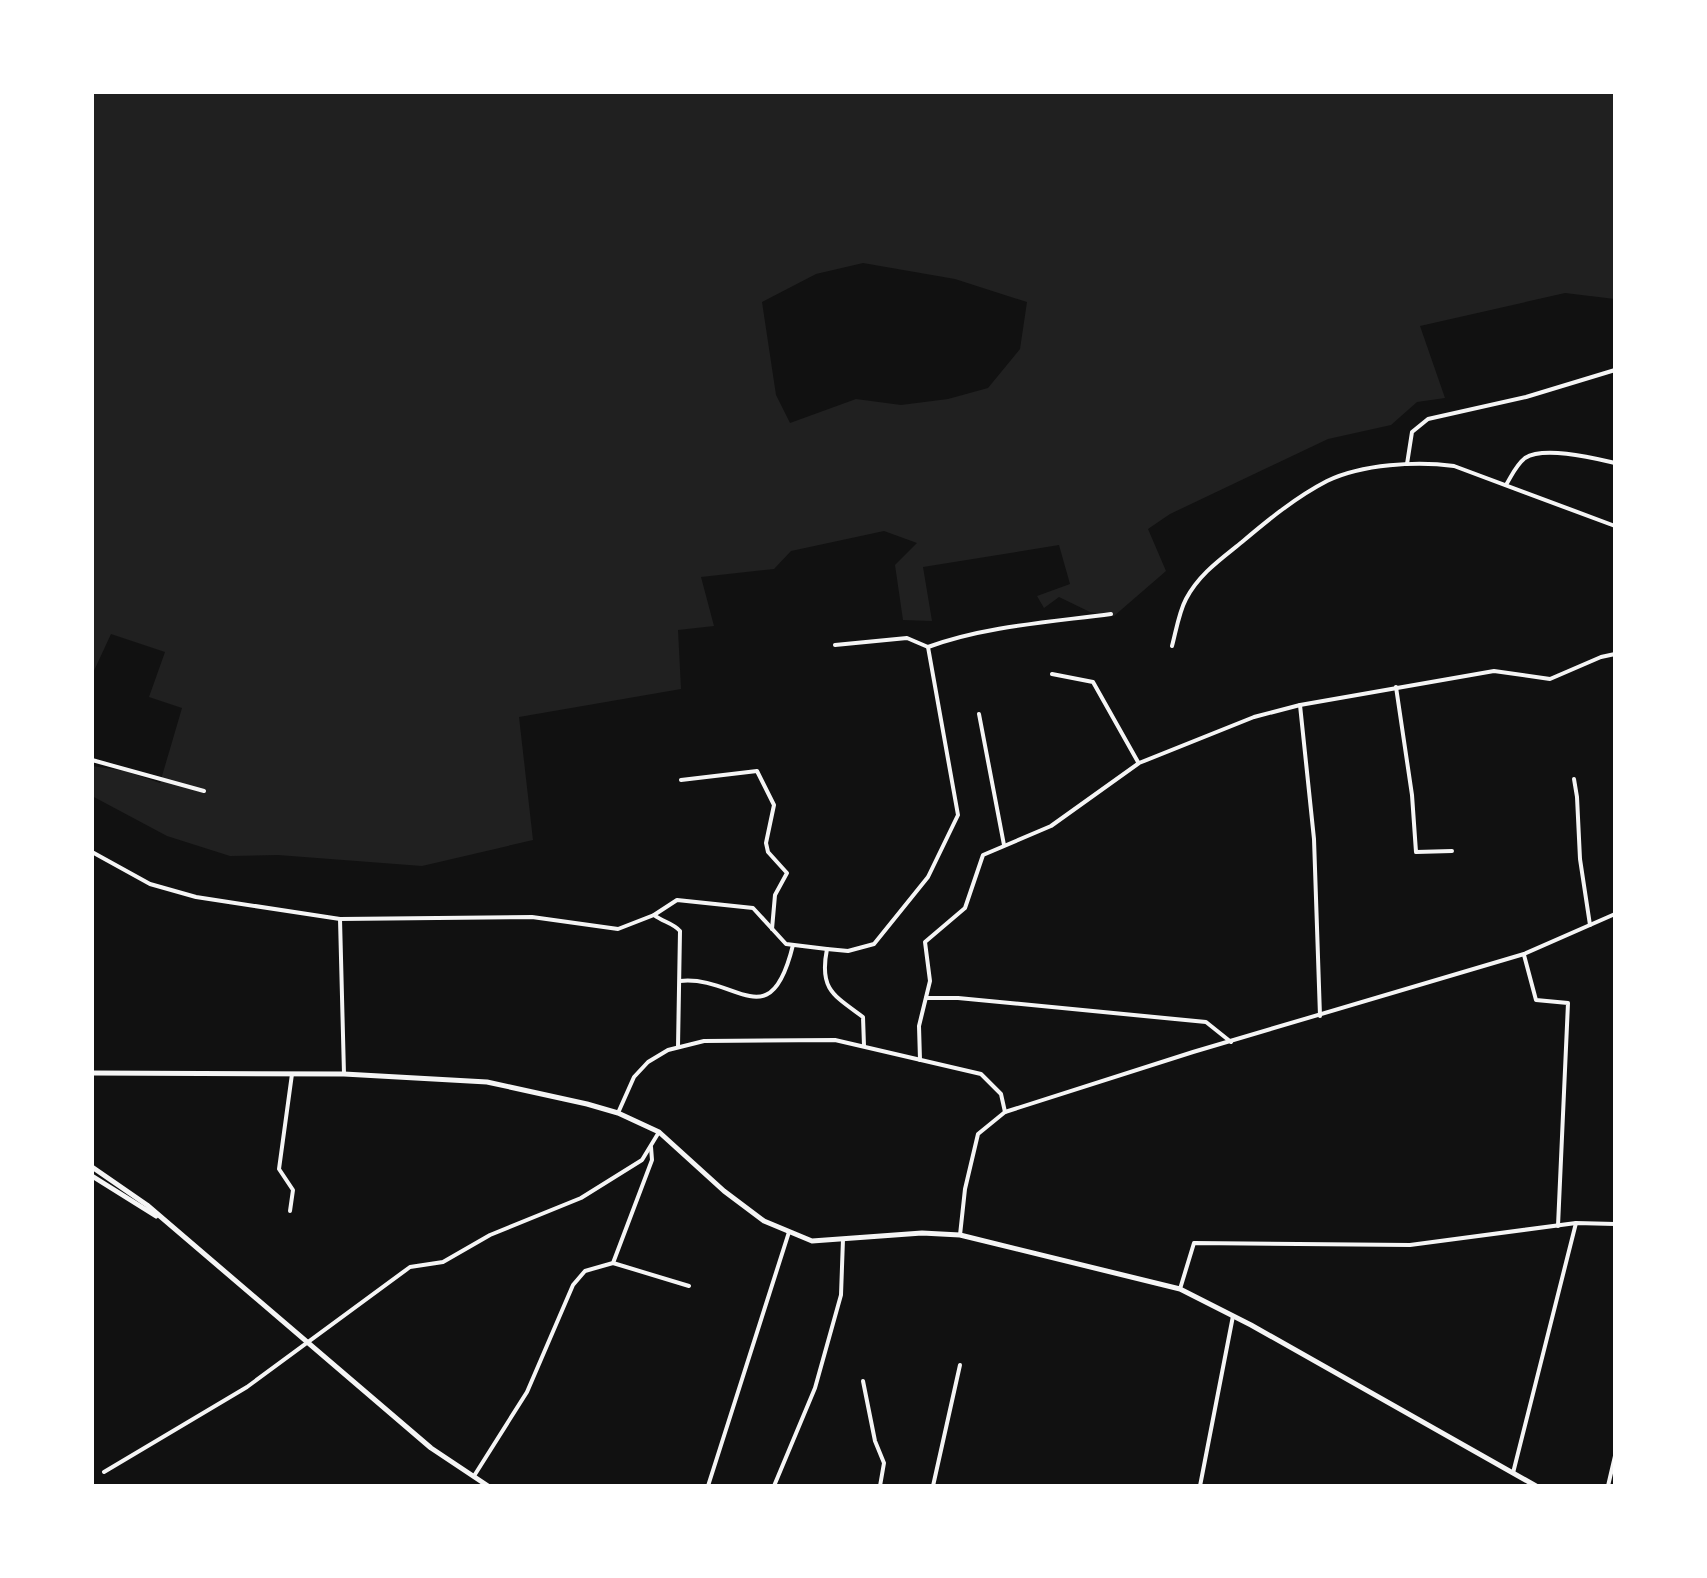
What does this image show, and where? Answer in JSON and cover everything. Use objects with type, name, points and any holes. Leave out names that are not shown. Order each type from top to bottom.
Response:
[{"type":"street","points":[[1407,464],[1412,432],[1428,419],[1535,395],[1615,370]]},
{"type":"street","points":[[1506,485],[1521,461],[1538,454],[1570,455],[1615,463]]},
{"type":"street","points":[[1172,646],[1185,600],[1205,572],[1271,518],[1328,481],[1407,464],[1454,466],[1615,526]]},
{"type":"street","points":[[835,645],[907,638],[928,647],[946,640],[1111,614]]},
{"type":"street","points":[[92,852],[150,884],[196,897],[340,919],[532,917],[618,929],[654,915],[677,900],[753,908],[786,944],[848,951],[874,944],[928,877],[958,815],[928,647]]},
{"type":"street","points":[[920,1060],[919,1026],[930,981],[925,942],[965,908],[983,855],[1051,826],[1139,763],[1254,717],[1300,705],[1494,671],[1550,679],[1615,654]]},
{"type":"street","points":[[1052,674],[1093,682],[1139,763]]},
{"type":"street","points":[[1396,687],[1412,795],[1416,852],[1452,851]]},
{"type":"street","points":[[1300,705],[1314,839],[1320,1016]]},
{"type":"street","points":[[979,714],[1004,845]]},
{"type":"street","points":[[92,760],[204,791]]},
{"type":"street","points":[[681,780],[757,771],[774,805],[766,843],[768,852],[787,873],[775,895],[772,929]]},
{"type":"street","points":[[1574,779],[1580,859],[1590,925]]},
{"type":"street","points":[[960,1235],[972,1152],[978,1134],[1005,1112],[1524,954],[1615,914]]},
{"type":"street","points":[[654,915],[664,922],[675,924],[680,931],[678,1047]]},
{"type":"street","points":[[340,919],[344,1074]]},
{"type":"street","points":[[680,981],[696,979],[761,998],[767,996],[782,975],[793,945]]},
{"type":"street","points":[[827,949],[823,972],[831,991],[863,1017],[864,1046]]},
{"type":"street","points":[[1524,954],[1536,1000],[1568,1003],[1558,1226]]},
{"type":"street","points":[[926,998],[958,998],[1206,1022],[1231,1042]]},
{"type":"street","points":[[618,1113],[634,1077],[648,1062],[668,1050],[704,1041],[835,1040],[981,1074],[1001,1094],[1005,1112]]},
{"type":"street","points":[[92,1073],[344,1074],[487,1082],[533,1090],[618,1113],[659,1132],[724,1191],[764,1221],[812,1241],[922,1233],[960,1235],[1180,1289],[1536,1486]]},
{"type":"street","points":[[290,1211],[293,1190],[279,1169],[292,1074]]},
{"type":"street","points":[[104,1472],[247,1387],[410,1267],[443,1262],[490,1235],[581,1198],[642,1160],[659,1132]]},
{"type":"street","points":[[613,1263],[652,1160],[651,1145]]},
{"type":"street","points":[[92,1167],[147,1205],[431,1448],[488,1486]]},
{"type":"street","points":[[92,1176],[161,1218]]},
{"type":"street","points":[[1513,1473],[1576,1223]]},
{"type":"street","points":[[1180,1289],[1194,1243],[1410,1245],[1576,1223],[1615,1224]]},
{"type":"street","points":[[708,1486],[789,1232]]},
{"type":"street","points":[[774,1486],[815,1388],[834,1322],[841,1295],[843,1239]]},
{"type":"street","points":[[473,1477],[527,1392],[573,1285],[585,1271],[613,1263],[689,1286]]},
{"type":"street","points":[[1200,1486],[1233,1316]]},
{"type":"street","points":[[933,1486],[960,1365]]},
{"type":"street","points":[[863,1381],[875,1441],[884,1463],[880,1486]]},
{"type":"street","points":[[1608,1486],[1615,1456]]},
{"type":"shaded area","points":[[92,92],[1615,92],[1615,299],[1565,293],[1420,326],[1445,398],[1417,402],[1391,425],[1328,439],[1170,514],[1148,529],[1166,571],[1114,616],[1090,612],[1059,597],[1044,608],[1037,596],[1070,584],[1059,545],[923,567],[932,621],[903,620],[895,565],[917,543],[884,531],[791,551],[774,569],[701,577],[714,626],[678,630],[681,689],[519,717],[533,840],[422,866],[278,855],[230,856],[167,836],[92,796],[92,766],[125,771],[160,783],[182,708],[149,697],[165,652],[111,634],[92,675]],"holes":[[[863,263],[955,279],[1027,302],[1020,349],[988,388],[948,399],[901,405],[856,399],[790,423],[776,395],[762,302],[816,274]]]}]
